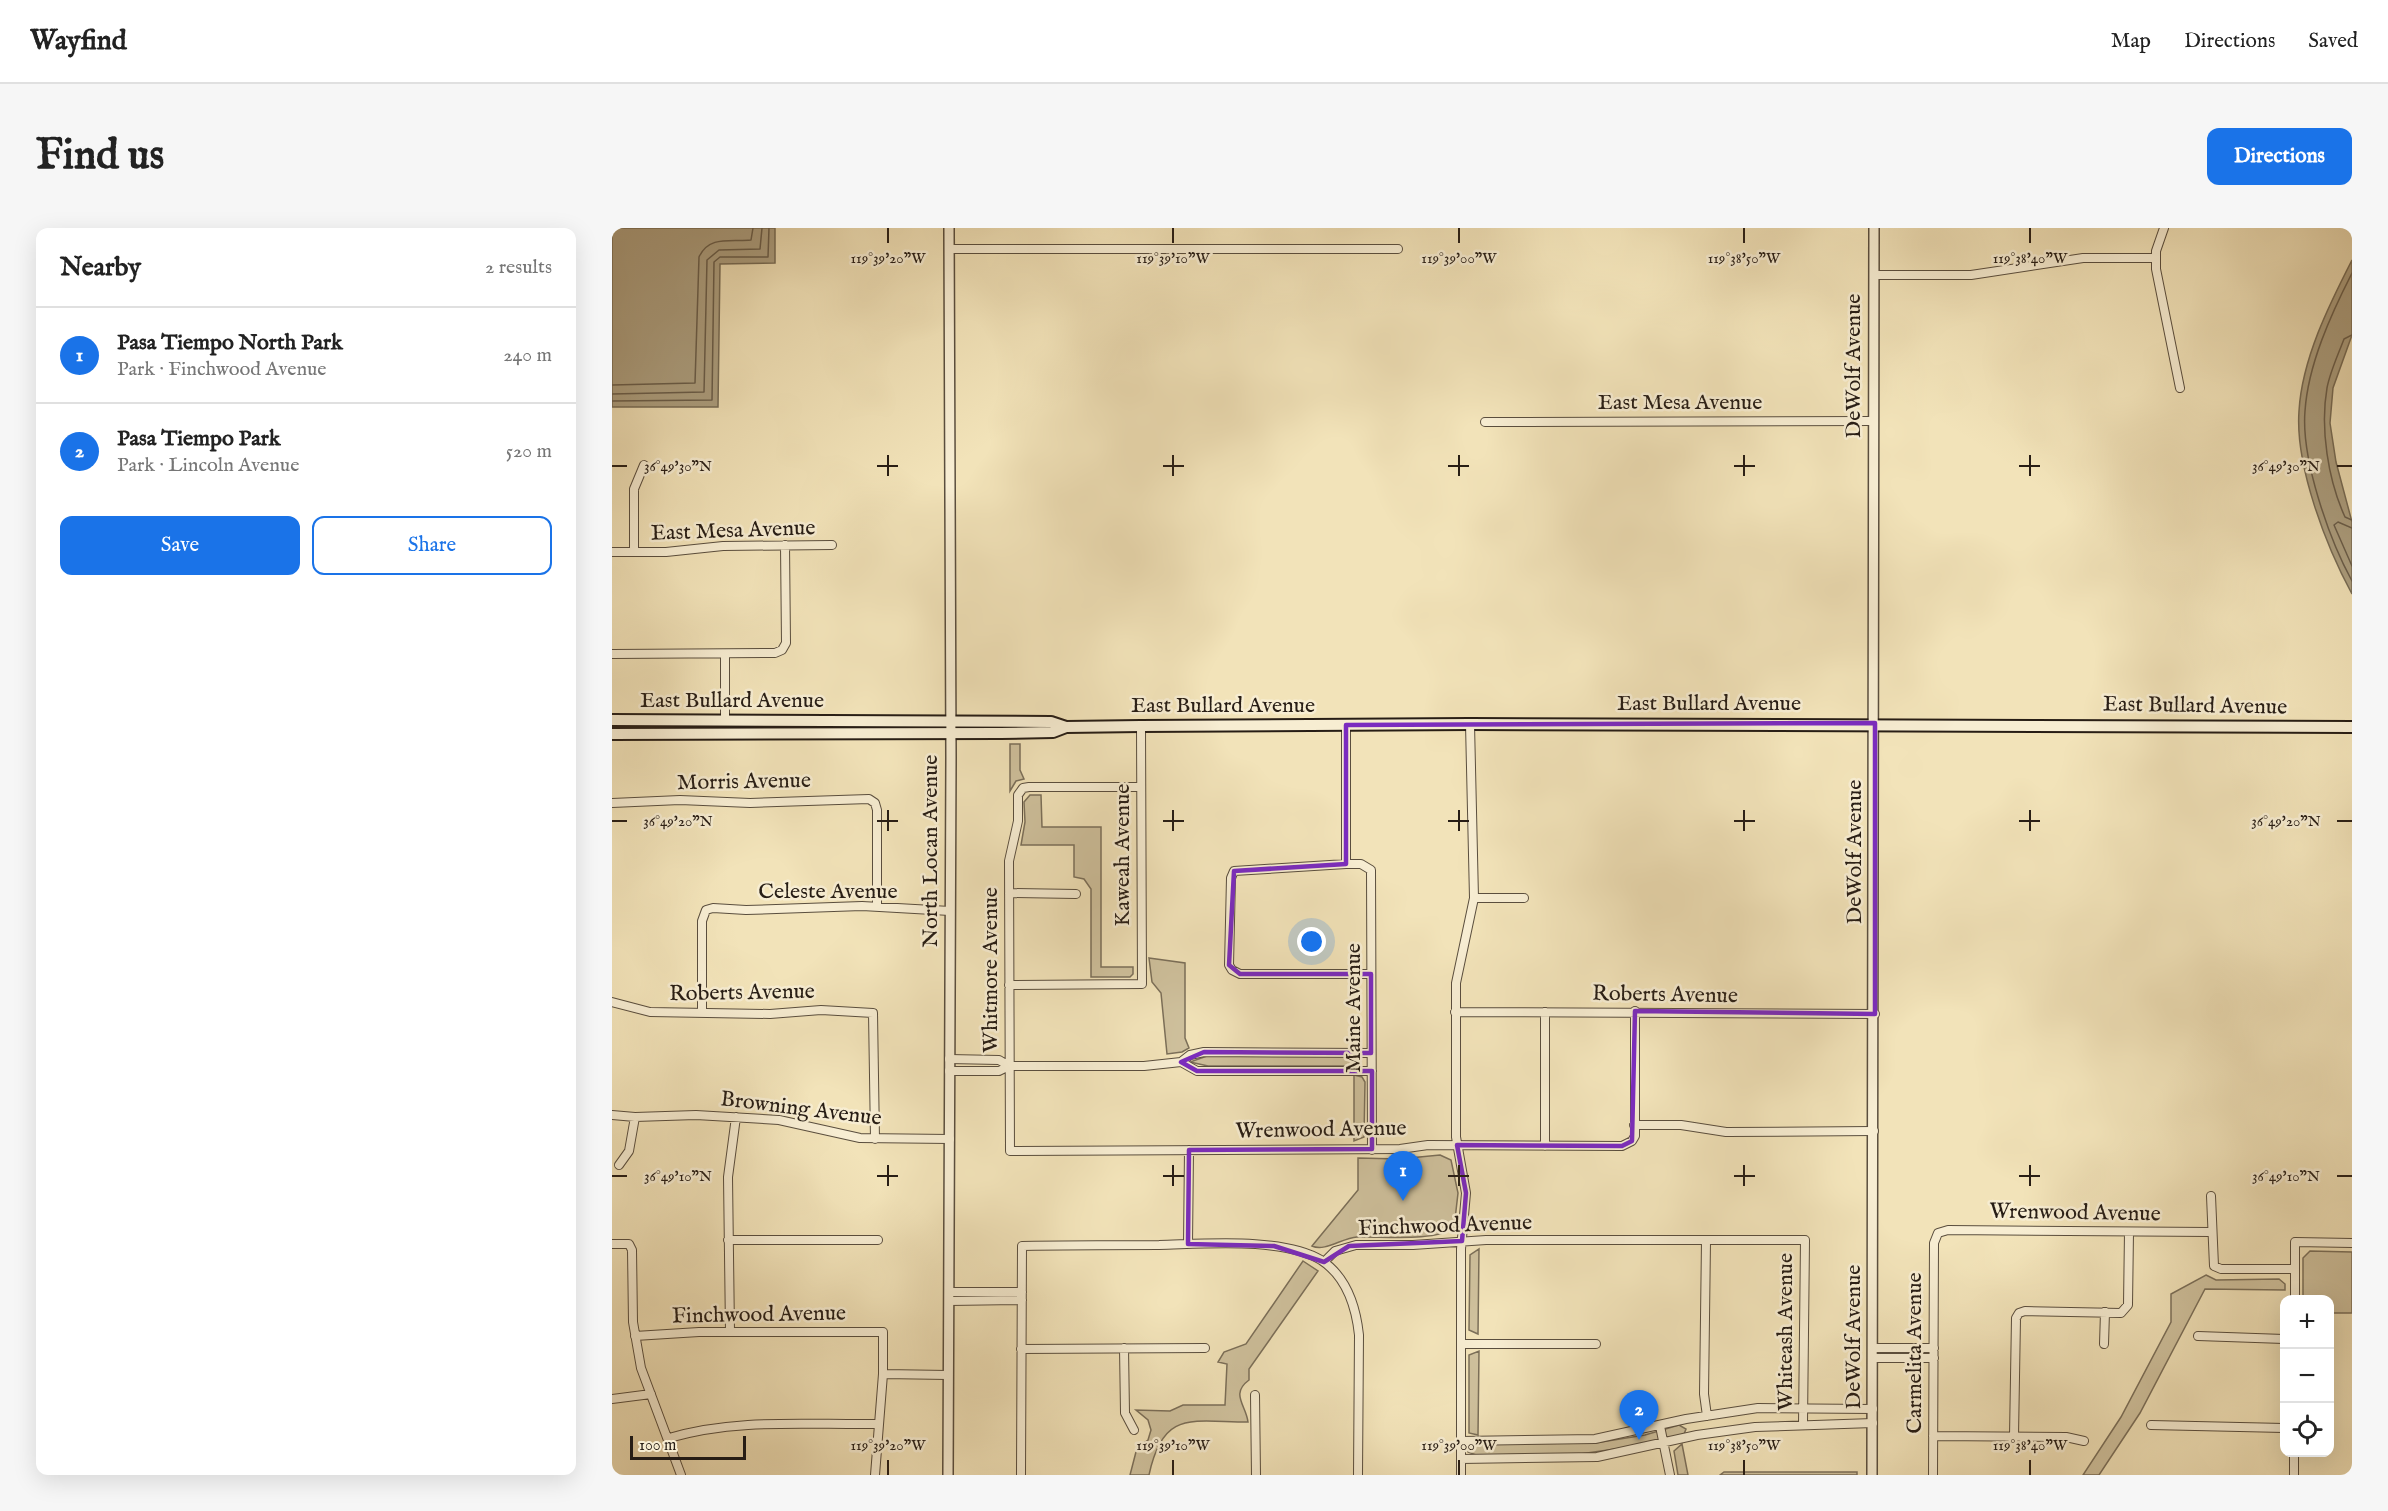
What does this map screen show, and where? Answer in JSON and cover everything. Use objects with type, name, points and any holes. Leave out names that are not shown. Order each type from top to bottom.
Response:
[{"type":"main road","name":"East Bullard Avenue","points":[[612,720],[725,720],[950,727]]},
{"type":"main road","name":"East Bullard Avenue","points":[[612,734],[950,727],[1051,722],[1066,727],[1875,723],[2352,727]]},
{"type":"street","name":"North Locan Avenue","points":[[948,1475],[949,228]]},
{"type":"street","name":"DeWolf Avenue","points":[[1872,1475],[1875,1014],[1874,228]]},
{"type":"street","points":[[2164,228],[2155,258],[2180,388]]},
{"type":"street","points":[[949,249],[1398,249]]},
{"type":"street","points":[[1874,275],[1971,275],[2083,258],[2155,258]]},
{"type":"street","name":"East Mesa Avenue","points":[[1485,422],[1874,421]]},
{"type":"street","points":[[634,552],[634,489],[644,465]]},
{"type":"street","points":[[612,654],[775,653],[782,650],[786,643],[785,545]]},
{"type":"street","name":"East Mesa Avenue","points":[[612,552],[723,546],[832,545]]},
{"type":"street","points":[[725,654],[725,720]]},
{"type":"street","points":[[1461,1475],[1462,1241],[1466,1193],[1457,1145],[1455,1012],[1457,969],[1473,912],[1474,898],[1470,724]]},
{"type":"street","points":[[1346,725],[1346,864],[1234,872],[1231,878],[1229,964],[1232,970],[1240,974],[1371,974]]},
{"type":"street","name":"Kaweah Avenue","points":[[1009,985],[1142,984],[1141,726]]},
{"type":"street","name":"Whitmore Avenue","points":[[1010,1151],[1009,861],[1018,821],[1018,795],[1021,790],[1029,787],[1141,787]]},
{"type":"street","name":"Morris Avenue","points":[[612,803],[680,800],[750,803],[869,799],[875,803],[877,907]]},
{"type":"street","name":"Maine Avenue","points":[[1346,864],[1362,864],[1371,870],[1372,1149]]},
{"type":"street","points":[[1009,893],[1076,894]]},
{"type":"street","points":[[1474,898],[1524,898]]},
{"type":"street","name":"Celeste Avenue","points":[[702,1011],[702,921],[706,910],[813,906],[950,911]]},
{"type":"street","name":"Roberts Avenue","points":[[612,1002],[650,1012],[702,1011],[770,1014],[821,1010],[873,1013],[875,1139]]},
{"type":"street","points":[[1635,1011],[1634,1125],[1681,1125],[1726,1132],[1874,1131]]},
{"type":"street","name":"Roberts Avenue","points":[[1455,1012],[1635,1011],[1709,1015],[1875,1014]]},
{"type":"street","points":[[1545,1012],[1545,1146]]},
{"type":"street","points":[[949,1071],[999,1071],[1009,1066],[1144,1066],[1181,1062],[1190,1055],[1204,1052],[1371,1053]]},
{"type":"street","points":[[949,1059],[999,1060],[1009,1066]]},
{"type":"street","points":[[1181,1062],[1197,1071],[1372,1071]]},
{"type":"street","name":"Browning Avenue","points":[[612,1114],[635,1117],[696,1115],[779,1120],[850,1137],[950,1139]]},
{"type":"street","points":[[619,1165],[629,1151],[635,1117]]},
{"type":"street","points":[[730,1332],[728,1177],[736,1117]]},
{"type":"street","name":"Wrenwood Avenue","points":[[1010,1151],[1372,1149],[1457,1145],[1622,1146],[1632,1141],[1635,1136],[1634,1125]]},
{"type":"street","points":[[1188,1244],[1189,1150]]},
{"type":"street","points":[[2211,1196],[2214,1266],[2221,1269],[2295,1269]]},
{"type":"street","name":"Wrenwood Avenue","points":[[1938,1233],[1948,1230],[2211,1232]]},
{"type":"street","points":[[2014,1436],[2014,1326],[2019,1313],[2126,1310],[2128,1305],[2129,1232]]},
{"type":"street","name":"Carmelita Avenue","points":[[1932,1475],[1934,1243],[1938,1233]]},
{"type":"street","points":[[728,1240],[878,1240]]},
{"type":"street","name":"Finchwood Avenue","points":[[1324,1262],[1335,1251],[1349,1246],[1413,1245],[1462,1241],[1805,1240]]},
{"type":"street","name":"Whiteash Avenue","points":[[1803,1424],[1805,1240]]},
{"type":"street","points":[[1706,1241],[1704,1394],[1707,1416]]},
{"type":"street","points":[[2295,1295],[2295,1242],[2352,1243]]},
{"type":"street","points":[[612,1244],[629,1244],[633,1258],[635,1336],[642,1368],[681,1475]]},
{"type":"street","points":[[1021,1475],[1022,1246],[1188,1244],[1274,1246],[1304,1252],[1324,1262],[1350,1294],[1357,1315],[1358,1475]]},
{"type":"street","points":[[949,1296],[1022,1296]]},
{"type":"street","points":[[2104,1312],[2104,1344]]},
{"type":"street","name":"Finchwood Avenue","points":[[635,1336],[730,1332],[883,1332],[883,1374]]},
{"type":"street","points":[[2198,1336],[2280,1339]]},
{"type":"street","points":[[1461,1344],[1596,1344]]},
{"type":"street","points":[[1124,1348],[1125,1413],[1134,1430]]},
{"type":"street","points":[[1021,1349],[1204,1348]]},
{"type":"street","points":[[1873,1353],[1934,1348]]},
{"type":"street","points":[[1873,1353],[1934,1358]]},
{"type":"street","points":[[875,1475],[877,1425],[883,1374],[948,1375]]},
{"type":"street","points":[[612,1399],[651,1394]]},
{"type":"street","points":[[1255,1395],[1256,1475]]},
{"type":"street","points":[[1461,1441],[1596,1439],[1758,1408],[1873,1409]]},
{"type":"street","points":[[1461,1459],[1581,1458],[1616,1454],[1720,1431],[1803,1424],[1873,1423]]},
{"type":"street","points":[[669,1438],[703,1428],[736,1425],[877,1425]]},
{"type":"street","points":[[2151,1425],[2280,1428]]},
{"type":"street","points":[[1660,1426],[1671,1475]]},
{"type":"street","points":[[1933,1437],[2066,1437],[2084,1441]]},
{"type":"street","points":[[2294,1457],[2294,1475]]},
{"type":"highlighted area","points":[[1875,723],[1875,1014],[1635,1011],[1632,1141],[1622,1146],[1457,1145],[1466,1193],[1462,1241],[1349,1246],[1324,1262],[1274,1246],[1188,1244],[1189,1150],[1372,1149],[1372,1071],[1197,1071],[1181,1062],[1204,1052],[1371,1053],[1371,974],[1240,974],[1229,965],[1234,871],[1346,864],[1346,725]]},
{"type":"shaded area","points":[[1010,744],[1020,744],[1020,770],[1024,779],[1016,781],[1010,791]]},
{"type":"shaded area","points":[[1030,795],[1041,795],[1042,827],[1101,827],[1101,967],[1133,967],[1133,974],[1130,977],[1091,977],[1091,889],[1084,879],[1074,877],[1074,845],[1021,845],[1025,822],[1024,802]]},
{"type":"shaded area","points":[[1149,958],[1185,963],[1185,1038],[1189,1048],[1182,1052],[1167,1054],[1161,993],[1152,982]]},
{"type":"shaded area","points":[[1207,1056],[1356,1056],[1361,1063],[1356,1066],[1208,1066],[1190,1062]]},
{"type":"shaded area","points":[[1354,1075],[1362,1077],[1365,1082],[1364,1137],[1354,1141]]},
{"type":"shaded area","points":[[1440,1155],[1451,1160],[1458,1193],[1454,1228],[1421,1237],[1357,1237],[1328,1246],[1312,1246],[1358,1190],[1358,1158],[1399,1159]]},
{"type":"shaded area","points":[[1479,1249],[1478,1334],[1469,1330],[1470,1255]]},
{"type":"shaded area","points":[[2310,1251],[2352,1252],[2352,1313],[2334,1313],[2334,1295],[2303,1295],[2303,1258]]},
{"type":"shaded area","points":[[1303,1261],[1318,1271],[1249,1369],[1249,1380],[1243,1385],[1240,1395],[1248,1422],[1196,1421],[1183,1424],[1172,1429],[1162,1439],[1149,1475],[1130,1475],[1137,1448],[1148,1440],[1151,1430],[1148,1420],[1136,1410],[1170,1411],[1183,1405],[1225,1405],[1227,1364],[1218,1362],[1224,1352],[1246,1344]]},
{"type":"shaded area","points":[[2206,1275],[2216,1280],[2279,1279],[2285,1284],[2285,1290],[2205,1289],[2140,1413],[2099,1475],[2083,1475],[2121,1417],[2171,1322],[2171,1294]]},
{"type":"shaded area","points":[[1479,1351],[1478,1435],[1469,1433],[1469,1355]]},
{"type":"shaded area","points":[[1679,1425],[1686,1429],[1684,1434],[1643,1445],[1580,1454],[1476,1455],[1468,1452],[1468,1447],[1473,1444],[1595,1443],[1645,1435]]},
{"type":"shaded area","points":[[1682,1444],[1688,1475],[1678,1475],[1674,1451]]},
{"type":"shaded area","points":[[1724,1472],[1857,1472],[1857,1475],[1720,1475]]},
{"type":"water","points":[[612,228],[775,228],[775,263],[720,264],[718,407],[612,407]]},
{"type":"water","points":[[2352,260],[2352,335],[2333,388],[2330,423],[2336,462],[2352,522],[2352,594],[2332,553],[2314,505],[2302,456],[2299,411],[2301,391],[2311,352]]},
{"type":"place","name":"Pasa Tiempo North Park","points":[[1403,1201]]},
{"type":"place","name":"Pasa Tiempo Park","points":[[1639,1440]]}]
